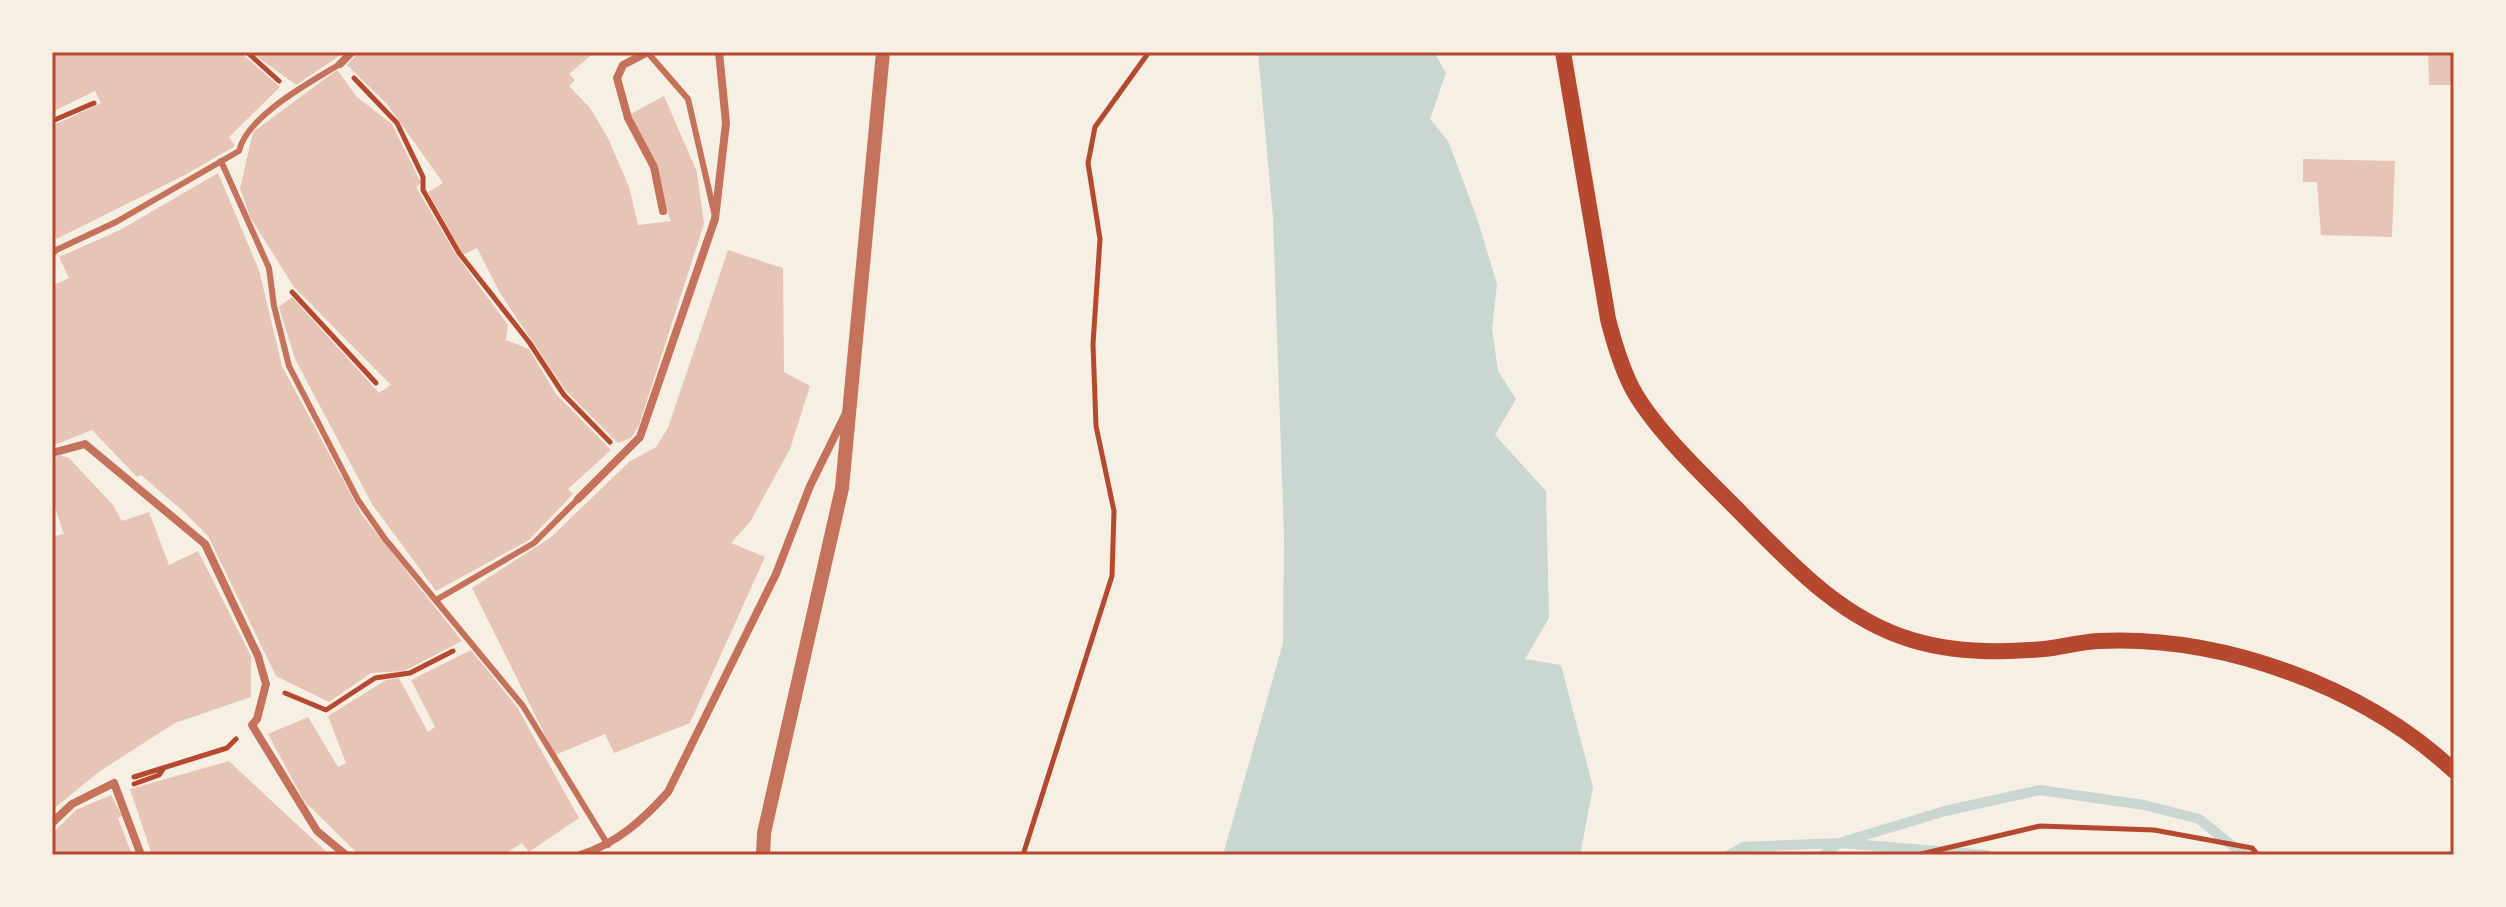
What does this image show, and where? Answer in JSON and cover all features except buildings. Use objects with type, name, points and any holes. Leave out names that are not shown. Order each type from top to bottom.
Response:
[{"type":"main road","points":[[1563,52],[1608,319],[1618,356],[1633,390],[1721,493],[1833,600],[1895,633],[1948,649],[2045,649],[2095,641],[2137,640],[2240,656],[2288,670],[2337,692],[2433,751],[2454,771]]},
{"type":"street","points":[[340,64],[352,52]]},
{"type":"street","points":[[648,52],[623,65],[617,78],[628,118],[654,167],[663,211]]},
{"type":"street","points":[[578,499],[640,437],[715,219],[726,123],[719,52]]},
{"type":"street","points":[[763,855],[764,833],[842,488],[883,52]]},
{"type":"street","points":[[580,855],[608,845],[650,813],[668,792],[776,574],[810,486],[849,405]]},
{"type":"street","points":[[52,453],[85,444],[205,544],[258,656],[266,684],[257,719],[252,725],[317,831],[346,855]]},
{"type":"street","points":[[52,823],[72,804],[114,783],[141,855]]},
{"type":"lane","points":[[648,52],[688,99],[715,219]]},
{"type":"lane","points":[[53,252],[116,222],[239,151],[243,135],[293,93],[340,64]]},
{"type":"lane","points":[[221,161],[269,268],[274,306],[289,366],[358,500],[523,706],[608,845]]},
{"type":"lane","points":[[436,600],[534,543],[578,499]]},
{"type":"path","points":[[247,52],[293,93]]},
{"type":"path","points":[[1023,855],[1112,576],[1114,511],[1096,426],[1093,358],[1100,239],[1088,163],[1095,127],[1149,52]]},
{"type":"path","points":[[340,64],[397,123],[423,177],[423,190],[459,253],[529,342],[564,395],[622,454]]},
{"type":"path","points":[[52,121],[94,103]]},
{"type":"path","points":[[269,268],[376,383]]},
{"type":"path","points":[[266,684],[326,710],[375,678],[410,673],[471,642]]},
{"type":"path","points":[[114,783],[227,748]]},
{"type":"path","points":[[130,785],[159,775],[164,768]]},
{"type":"path","points":[[1917,855],[2040,826],[2154,830],[2252,848],[2258,855]]},
{"type":"shaded area","points":[[1258,52],[1434,52],[1446,73],[1430,119],[1448,141],[1477,218],[1497,284],[1492,329],[1498,371],[1516,399],[1495,435],[1546,491],[1549,618],[1525,659],[1561,665],[1593,787],[1580,855],[1223,855],[1283,643],[1284,536],[1273,218]]},
{"type":"waterway","points":[[1729,855],[1743,847],[1839,843],[1945,811],[2040,790],[2144,805],[2199,819],[2244,855]]},
{"type":"waterway","points":[[1823,855],[1839,843],[1987,855]]}]
